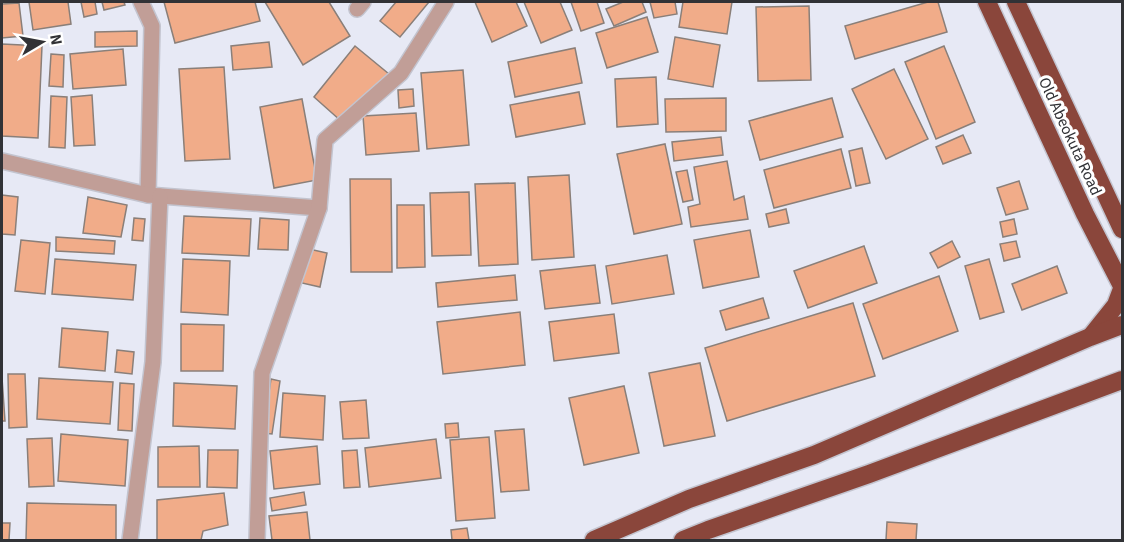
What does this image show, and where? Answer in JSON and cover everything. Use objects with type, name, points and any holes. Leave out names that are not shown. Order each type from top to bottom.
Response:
[{"type":"highway","name":"Old Abeokuta Road","points":[[987,2],[1085,214],[1122,288]]},
{"type":"highway","name":"Old Abeokuta Road","points":[[1016,2],[1122,229]]},
{"type":"highway","points":[[1090,337],[1116,305],[1122,288]]},
{"type":"highway","points":[[594,540],[689,499],[814,455],[1122,325]]},
{"type":"highway","points":[[683,540],[1122,380]]},
{"type":"street","points":[[130,540],[153,362],[152,26],[141,2]]},
{"type":"street","points":[[257,540],[262,373],[319,208],[325,140],[401,73],[446,2]]},
{"type":"street","points":[[2,161],[154,195],[319,208]]},
{"type":"building","points":[[29,2],[68,2],[71,24],[33,30]]},
{"type":"building","points":[[81,2],[95,2],[97,14],[84,17]]},
{"type":"building","points":[[102,2],[124,2],[125,5],[104,10]]},
{"type":"building","points":[[164,2],[255,2],[260,21],[175,43]]},
{"type":"building","points":[[265,2],[329,2],[350,36],[303,65]]},
{"type":"building","points":[[396,2],[429,2],[400,37],[380,21]]},
{"type":"building","points":[[475,2],[516,2],[527,26],[492,42]]},
{"type":"building","points":[[524,2],[560,2],[572,30],[541,43]]},
{"type":"building","points":[[571,2],[597,2],[604,23],[581,31]]},
{"type":"building","points":[[623,2],[642,2],[646,12],[614,26],[606,9]]},
{"type":"building","points":[[650,2],[675,2],[677,14],[654,18]]},
{"type":"building","points":[[683,2],[732,2],[727,34],[679,27]]},
{"type":"building","points":[[928,2],[938,2],[947,32],[855,59],[845,26]]},
{"type":"building","points":[[19,3],[23,36],[2,38],[2,4]]},
{"type":"building","points":[[809,6],[811,80],[758,81],[756,7]]},
{"type":"building","points":[[647,17],[658,52],[607,68],[596,33]]},
{"type":"building","points":[[137,31],[137,46],[95,47],[95,32]]},
{"type":"building","points":[[675,37],[720,45],[713,87],[668,79]]},
{"type":"building","points":[[269,42],[272,67],[233,70],[231,46]]},
{"type":"building","points":[[2,44],[42,46],[38,138],[2,136]]},
{"type":"building","points":[[355,46],[389,74],[341,121],[314,97]]},
{"type":"building","points":[[944,46],[975,122],[936,139],[905,62]]},
{"type":"building","points":[[575,48],[582,83],[515,97],[508,62]]},
{"type":"building","points":[[123,49],[126,85],[73,89],[70,54]]},
{"type":"building","points":[[51,54],[64,55],[63,87],[49,86]]},
{"type":"building","points":[[224,67],[230,159],[185,161],[179,69]]},
{"type":"building","points":[[894,69],[928,139],[886,159],[852,89]]},
{"type":"building","points":[[463,70],[469,145],[427,149],[421,73]]},
{"type":"building","points":[[656,77],[658,124],[617,127],[615,79]]},
{"type":"building","points":[[413,89],[414,106],[399,108],[398,90]]},
{"type":"building","points":[[579,92],[585,124],[516,137],[510,105]]},
{"type":"building","points":[[92,95],[95,145],[74,146],[71,97]]},
{"type":"building","points":[[51,96],[67,97],[65,148],[49,147]]},
{"type":"building","points":[[726,98],[726,131],[666,132],[665,99]]},
{"type":"building","points":[[832,98],[843,137],[760,160],[749,121]]},
{"type":"building","points":[[302,99],[317,180],[274,188],[260,107]]},
{"type":"building","points":[[416,113],[419,151],[366,155],[363,116]]},
{"type":"building","points":[[963,135],[971,153],[943,164],[936,147]]},
{"type":"building","points":[[721,137],[723,155],[674,161],[672,142]]},
{"type":"building","points":[[665,144],[682,224],[634,234],[617,154]]},
{"type":"building","points":[[862,148],[870,183],[856,186],[849,151]]},
{"type":"building","points":[[841,149],[851,188],[774,208],[764,170]]},
{"type":"building","points":[[727,161],[734,200],[744,196],[748,219],[691,227],[688,207],[700,204],[694,167]]},
{"type":"building","points":[[687,170],[693,200],[683,202],[676,172]]},
{"type":"building","points":[[569,175],[574,257],[532,260],[528,177]]},
{"type":"building","points":[[350,179],[391,179],[392,272],[351,272]]},
{"type":"building","points":[[1019,181],[1028,209],[1006,215],[997,188]]},
{"type":"building","points":[[515,183],[518,264],[479,266],[475,184]]},
{"type":"building","points":[[469,192],[471,255],[432,256],[430,193]]},
{"type":"building","points":[[2,195],[18,197],[15,235],[2,234]]},
{"type":"building","points":[[88,197],[127,205],[121,237],[83,233]]},
{"type":"building","points":[[397,205],[424,205],[425,267],[397,268]]},
{"type":"building","points":[[786,209],[789,223],[769,227],[766,214]]},
{"type":"building","points":[[184,216],[251,219],[249,256],[182,253]]},
{"type":"building","points":[[134,218],[145,219],[143,241],[132,240]]},
{"type":"building","points":[[260,218],[289,220],[288,250],[258,249]]},
{"type":"building","points":[[1014,219],[1017,234],[1003,237],[1000,222]]},
{"type":"building","points":[[750,230],[759,277],[703,288],[694,240]]},
{"type":"building","points":[[56,237],[115,241],[114,254],[56,251]]},
{"type":"building","points":[[21,240],[50,243],[45,294],[15,291]]},
{"type":"building","points":[[952,241],[960,257],[938,268],[930,253]]},
{"type":"building","points":[[1016,241],[1020,257],[1004,261],[1000,244]]},
{"type":"building","points":[[864,246],[877,283],[808,308],[794,271]]},
{"type":"building","points":[[309,249],[327,253],[320,287],[302,283]]},
{"type":"building","points":[[667,255],[674,294],[612,304],[606,266]]},
{"type":"building","points":[[55,259],[136,265],[133,300],[52,294]]},
{"type":"building","points":[[183,259],[230,261],[228,315],[181,312]]},
{"type":"building","points":[[989,259],[1004,312],[980,319],[965,266]]},
{"type":"building","points":[[595,265],[600,303],[545,309],[540,271]]},
{"type":"building","points":[[1057,266],[1067,293],[1022,310],[1012,284]]},
{"type":"building","points":[[515,275],[517,300],[438,307],[436,283]]},
{"type":"building","points":[[939,276],[958,331],[883,359],[863,304]]},
{"type":"building","points":[[763,298],[769,318],[726,330],[720,311]]},
{"type":"building","points":[[853,303],[875,376],[727,421],[705,348]]},
{"type":"building","points":[[520,312],[525,365],[443,374],[437,322]]},
{"type":"building","points":[[614,314],[619,353],[554,361],[549,322]]},
{"type":"building","points":[[181,324],[224,325],[223,371],[181,371]]},
{"type":"building","points":[[62,328],[108,332],[105,371],[59,367]]},
{"type":"building","points":[[117,350],[134,352],[132,374],[115,372]]},
{"type":"building","points":[[700,363],[715,436],[664,446],[649,373]]},
{"type":"building","points":[[8,374],[25,374],[27,427],[9,428]]},
{"type":"building","points":[[2,378],[5,421],[2,421]]},
{"type":"building","points":[[39,378],[113,382],[110,424],[37,419]]},
{"type":"building","points":[[271,379],[280,381],[272,434],[263,433]]},
{"type":"building","points":[[120,383],[134,384],[132,431],[118,430]]},
{"type":"building","points":[[174,383],[237,386],[235,429],[173,426]]},
{"type":"building","points":[[624,386],[639,453],[584,465],[569,398]]},
{"type":"building","points":[[283,393],[325,396],[323,440],[280,437]]},
{"type":"building","points":[[366,400],[369,438],[343,439],[340,402]]},
{"type":"building","points":[[458,423],[459,437],[446,438],[445,424]]},
{"type":"building","points":[[524,429],[529,490],[501,492],[495,431]]},
{"type":"building","points":[[61,434],[128,440],[125,486],[58,481]]},
{"type":"building","points":[[489,437],[495,518],[456,521],[450,440]]},
{"type":"building","points":[[52,438],[54,486],[29,487],[27,439]]},
{"type":"building","points":[[436,439],[441,478],[369,487],[365,448]]},
{"type":"building","points":[[199,446],[200,487],[158,487],[158,447]]},
{"type":"building","points":[[317,446],[320,484],[274,489],[270,451]]},
{"type":"building","points":[[208,450],[238,450],[237,488],[207,487]]},
{"type":"building","points":[[357,450],[360,487],[344,488],[342,451]]},
{"type":"building","points":[[304,492],[306,505],[272,511],[270,498]]},
{"type":"building","points":[[224,493],[228,525],[203,531],[201,540],[157,540],[157,500]]},
{"type":"building","points":[[27,503],[116,505],[116,540],[26,540]]},
{"type":"building","points":[[307,512],[310,540],[272,540],[269,516]]},
{"type":"building","points":[[887,522],[917,524],[916,540],[886,540]]},
{"type":"building","points":[[2,523],[10,523],[9,540],[2,540]]},
{"type":"building","points":[[467,528],[469,540],[452,540],[451,530]]}]
